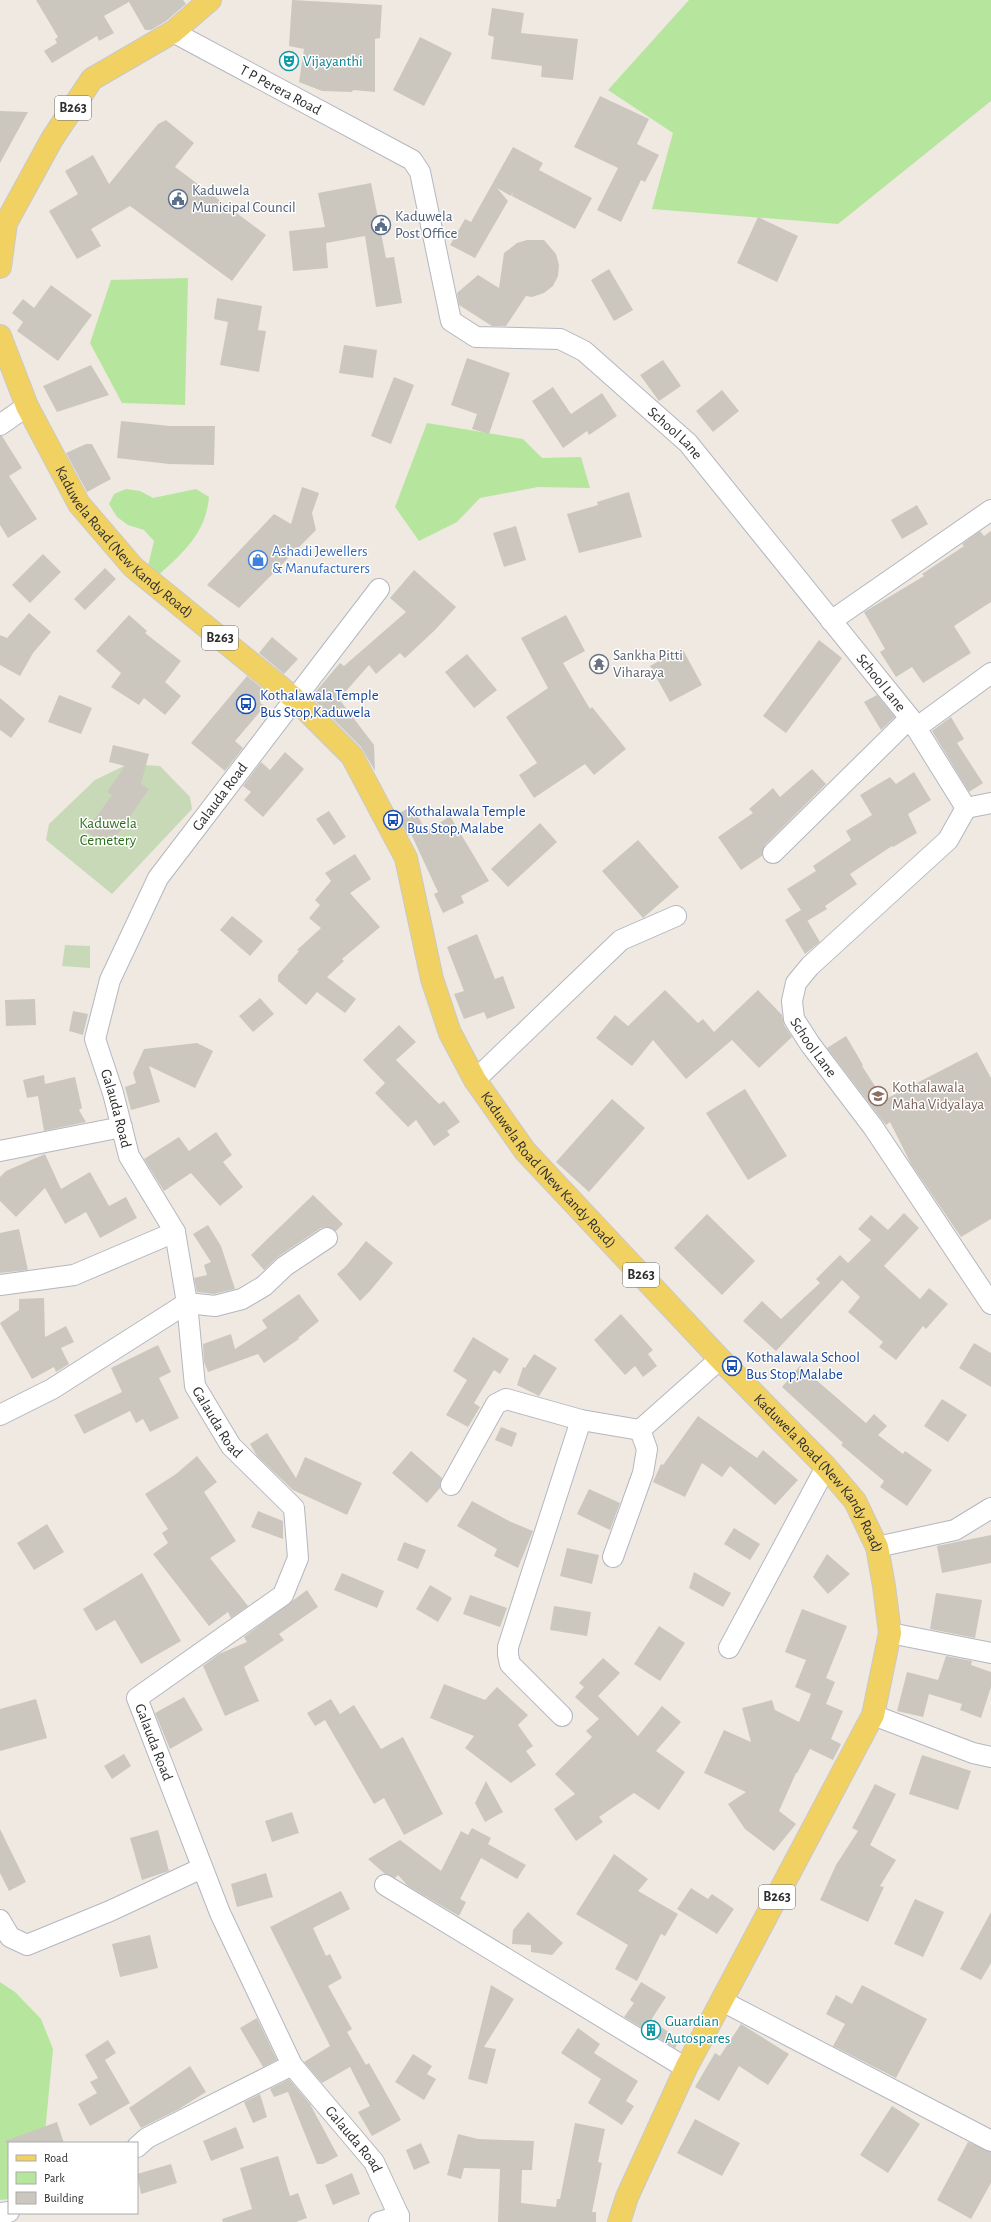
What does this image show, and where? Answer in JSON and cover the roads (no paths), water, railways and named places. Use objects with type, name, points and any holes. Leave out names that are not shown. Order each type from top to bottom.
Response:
[{"type":"main road","name":"B263","points":[[0,267],[3,222],[52,139],[92,79],[173,32],[210,0]]},
{"type":"main road","name":"Kaduwela Road (New Kandy Road)","points":[[0,336],[27,406],[79,504],[133,567],[295,699],[352,756],[406,858],[434,986],[450,1033],[475,1080],[525,1151],[720,1359],[826,1467],[855,1501],[877,1547],[890,1633],[873,1715],[686,2068],[626,2197],[619,2222]]},
{"type":"street","name":"T P Perera Road","points":[[173,32],[389,147]]},
{"type":"street","name":"School Lane","points":[[389,147],[412,160],[420,172],[452,321],[476,337],[560,339],[584,350],[688,443],[913,723],[966,808],[948,840],[810,966],[796,983],[792,1001],[794,1019],[810,1044],[873,1127],[985,1285],[991,1304]]},
{"type":"street","points":[[0,425],[27,406]]},
{"type":"street","points":[[832,621],[991,510]]},
{"type":"street","name":"Galauda Road","points":[[379,589],[158,878],[110,980],[95,1039],[113,1093],[129,1156],[175,1232],[187,1303],[195,1386],[231,1446],[294,1508],[298,1558],[283,1595],[137,1698],[220,1913],[292,2065],[374,2162],[399,2219]]},
{"type":"street","points":[[773,853],[913,723],[991,673]]},
{"type":"street","points":[[966,808],[991,803]]},
{"type":"street","points":[[475,1080],[621,940],[676,916]]},
{"type":"street","points":[[0,1151],[122,1126]]},
{"type":"street","points":[[0,1285],[74,1275],[175,1232]]},
{"type":"street","points":[[0,1415],[52,1389],[187,1303],[215,1306],[242,1299],[264,1286],[285,1266],[327,1238]]},
{"type":"street","points":[[640,1430],[720,1359]]},
{"type":"street","points":[[451,1485],[496,1404],[506,1399],[581,1420],[640,1430]]},
{"type":"street","points":[[562,1716],[510,1664],[508,1647],[581,1420]]},
{"type":"street","points":[[613,1557],[644,1473],[647,1449],[640,1430]]},
{"type":"street","points":[[729,1648],[826,1467]]},
{"type":"street","points":[[877,1547],[955,1530],[991,1508]]},
{"type":"street","points":[[890,1633],[991,1654]]},
{"type":"street","points":[[873,1715],[973,1753],[991,1757]]},
{"type":"street","points":[[0,1920],[10,1937],[27,1946],[104,1914],[202,1868]]},
{"type":"street","points":[[385,1885],[686,2068]]},
{"type":"street","points":[[722,2001],[991,2141]]},
{"type":"street","points":[[138,2146],[147,2138],[292,2065]]},
{"type":"street","points":[[379,2222],[399,2219]]},
{"type":"place","name":"Vijayanthi","points":[[289,61]]},
{"type":"place","name":"Kaduwela Municipal Council","points":[[178,199]]},
{"type":"place","name":"Kaduwela Post Office","points":[[381,225]]},
{"type":"place","name":"Ashadi Jewellers & Manufacturers","points":[[258,560]]},
{"type":"place","name":"Sankha Pitti Viharaya","points":[[599,664]]},
{"type":"place","name":"Kothalawala Temple Bus Stop,Kaduwela","points":[[246,704]]},
{"type":"place","name":"Kothalawala Temple Bus Stop,Malabe","points":[[393,820]]},
{"type":"place","name":"Kothalawala Maha Vidyalaya","points":[[878,1096]]},
{"type":"place","name":"Kothalawala School Bus Stop,Malabe","points":[[732,1366]]},
{"type":"place","name":"Guardian Autospares","points":[[651,2030]]},
{"type":"park label","name":"Kaduwela Cemetery","points":[[108,832]]}]
